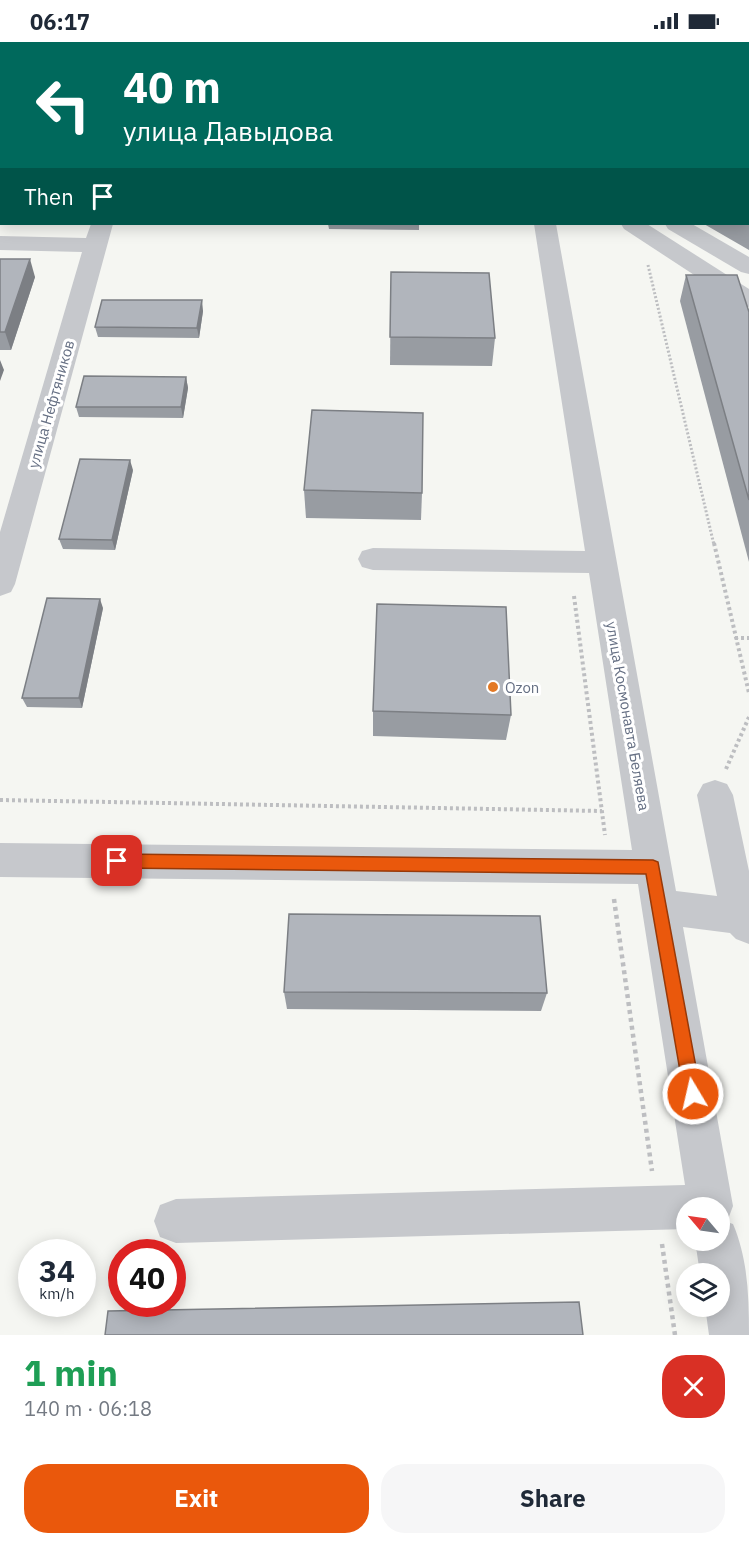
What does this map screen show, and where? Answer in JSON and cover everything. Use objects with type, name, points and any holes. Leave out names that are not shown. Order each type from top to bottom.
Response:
[{"type":"street","name":"улица Космонавта Беляева","points":[[545,225],[709,1197]]},
{"type":"street","points":[[678,225],[749,267]]},
{"type":"street","points":[[636,226],[749,300]]},
{"type":"street","points":[[0,243],[99,234]]},
{"type":"street","name":"улица Нефтяников","points":[[0,584],[99,234]]},
{"type":"street","points":[[0,480],[30,479]]},
{"type":"street","points":[[373,559],[602,562]]},
{"type":"street","points":[[660,906],[744,921],[715,795]]},
{"type":"street","points":[[0,860],[653,867]]},
{"type":"street","points":[[176,1221],[657,1208],[676,1211]]},
{"type":"street","name":"улица Космонавта Беляева","points":[[719,1251],[733,1335]]},
{"type":"path","points":[[636,226],[749,693]]},
{"type":"path","points":[[735,638],[749,638]]},
{"type":"path","points":[[715,795],[749,717]]},
{"type":"path","points":[[0,800],[602,811]]},
{"type":"path","points":[[615,906],[675,1335]]},
{"type":"building","points":[[0,259],[30,259],[5,332],[0,332]]},
{"type":"building","points":[[391,272],[489,273],[495,338],[390,337]]},
{"type":"building","points":[[686,275],[737,275],[749,312],[749,500]]},
{"type":"building","points":[[102,300],[202,300],[197,328],[95,327]]},
{"type":"building","points":[[84,376],[186,377],[181,407],[76,407]]},
{"type":"building","points":[[312,410],[423,413],[422,493],[304,490]]},
{"type":"building","points":[[80,459],[130,460],[112,540],[59,539]]},
{"type":"building","points":[[47,598],[100,599],[79,698],[22,698]]},
{"type":"building","points":[[377,604],[506,607],[511,715],[373,711]]},
{"type":"building","points":[[289,914],[540,916],[547,993],[284,992]]},
{"type":"building","points":[[579,1302],[583,1335],[105,1335],[108,1311],[108,1317],[186,1317],[186,1310]]},
{"type":"place","name":"Ozon","points":[[493,687]]},
{"type":"route","points":[[117,861],[653,867],[693,1094]]}]
